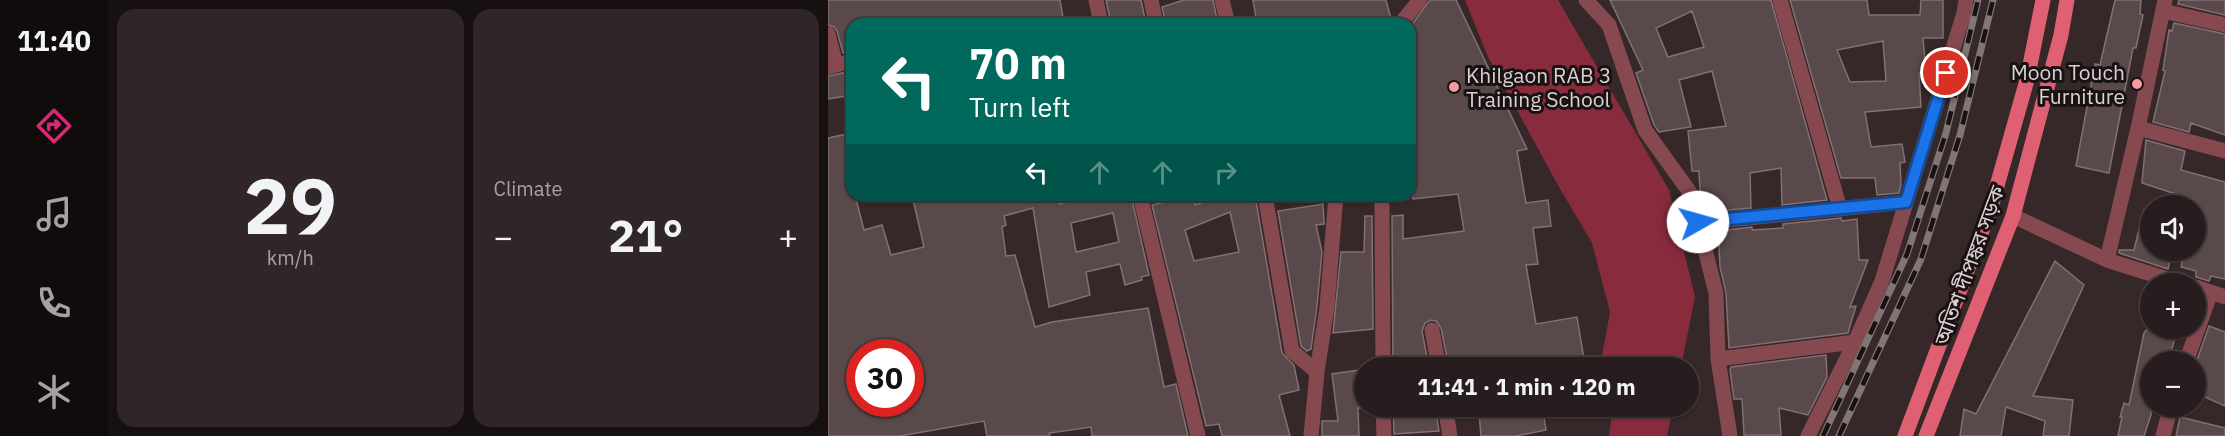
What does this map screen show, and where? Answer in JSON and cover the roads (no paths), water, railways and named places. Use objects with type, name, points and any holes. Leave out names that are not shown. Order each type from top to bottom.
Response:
[{"type":"main road","name":"অতিশ দীপঙ্কর সড়ক","points":[[1905,436],[1991,207],[2027,80],[2043,0]]},
{"type":"main road","name":"অতিশ দীপঙ্কর সড়ক","points":[[1926,436],[2013,216],[2061,35],[2067,0]]},
{"type":"main road","points":[[1991,207],[2013,216]]},
{"type":"street","points":[[1096,0],[1100,18]]},
{"type":"street","points":[[1151,0],[1155,18]]},
{"type":"street","points":[[1222,0],[1226,18]]},
{"type":"street","points":[[1405,18],[1420,0]]},
{"type":"street","points":[[1586,0],[1609,25],[1645,130],[1691,194],[1716,292],[1718,359],[1730,436]]},
{"type":"street","points":[[1780,0],[1840,208]]},
{"type":"street","points":[[1808,436],[1855,342],[1882,281],[1964,13],[1966,0]]},
{"type":"street","points":[[2107,260],[2164,5],[2225,25]]},
{"type":"street","points":[[828,34],[832,66]]},
{"type":"street","points":[[2138,128],[2225,151]]},
{"type":"street","points":[[1146,201],[1198,436]]},
{"type":"street","points":[[1266,201],[1292,351],[1317,372]]},
{"type":"street","points":[[1311,436],[1317,372],[1327,307],[1336,201]]},
{"type":"street","points":[[1698,222],[1906,202]]},
{"type":"street","points":[[1382,205],[1383,357]]},
{"type":"street","points":[[2013,216],[2107,260],[2149,273]]},
{"type":"street","points":[[2190,351],[2210,292]]},
{"type":"street","points":[[1432,330],[1437,357]]},
{"type":"street","points":[[1718,359],[1855,342]]},
{"type":"street","points":[[1383,417],[1384,436]]},
{"type":"street","points":[[1447,417],[1450,436]]},
{"type":"street","points":[[2163,436],[2168,417]]},
{"type":"railway","points":[[1823,436],[1907,254],[1946,133],[1978,0]]},
{"type":"railway","points":[[1839,436],[1921,259],[1960,135],[1993,0]]},
{"type":"place","name":"Moon Touch Furniture","points":[[2137,84]]},
{"type":"place","name":"Khilgaon RAB 3 Training School","points":[[1454,87]]}]
